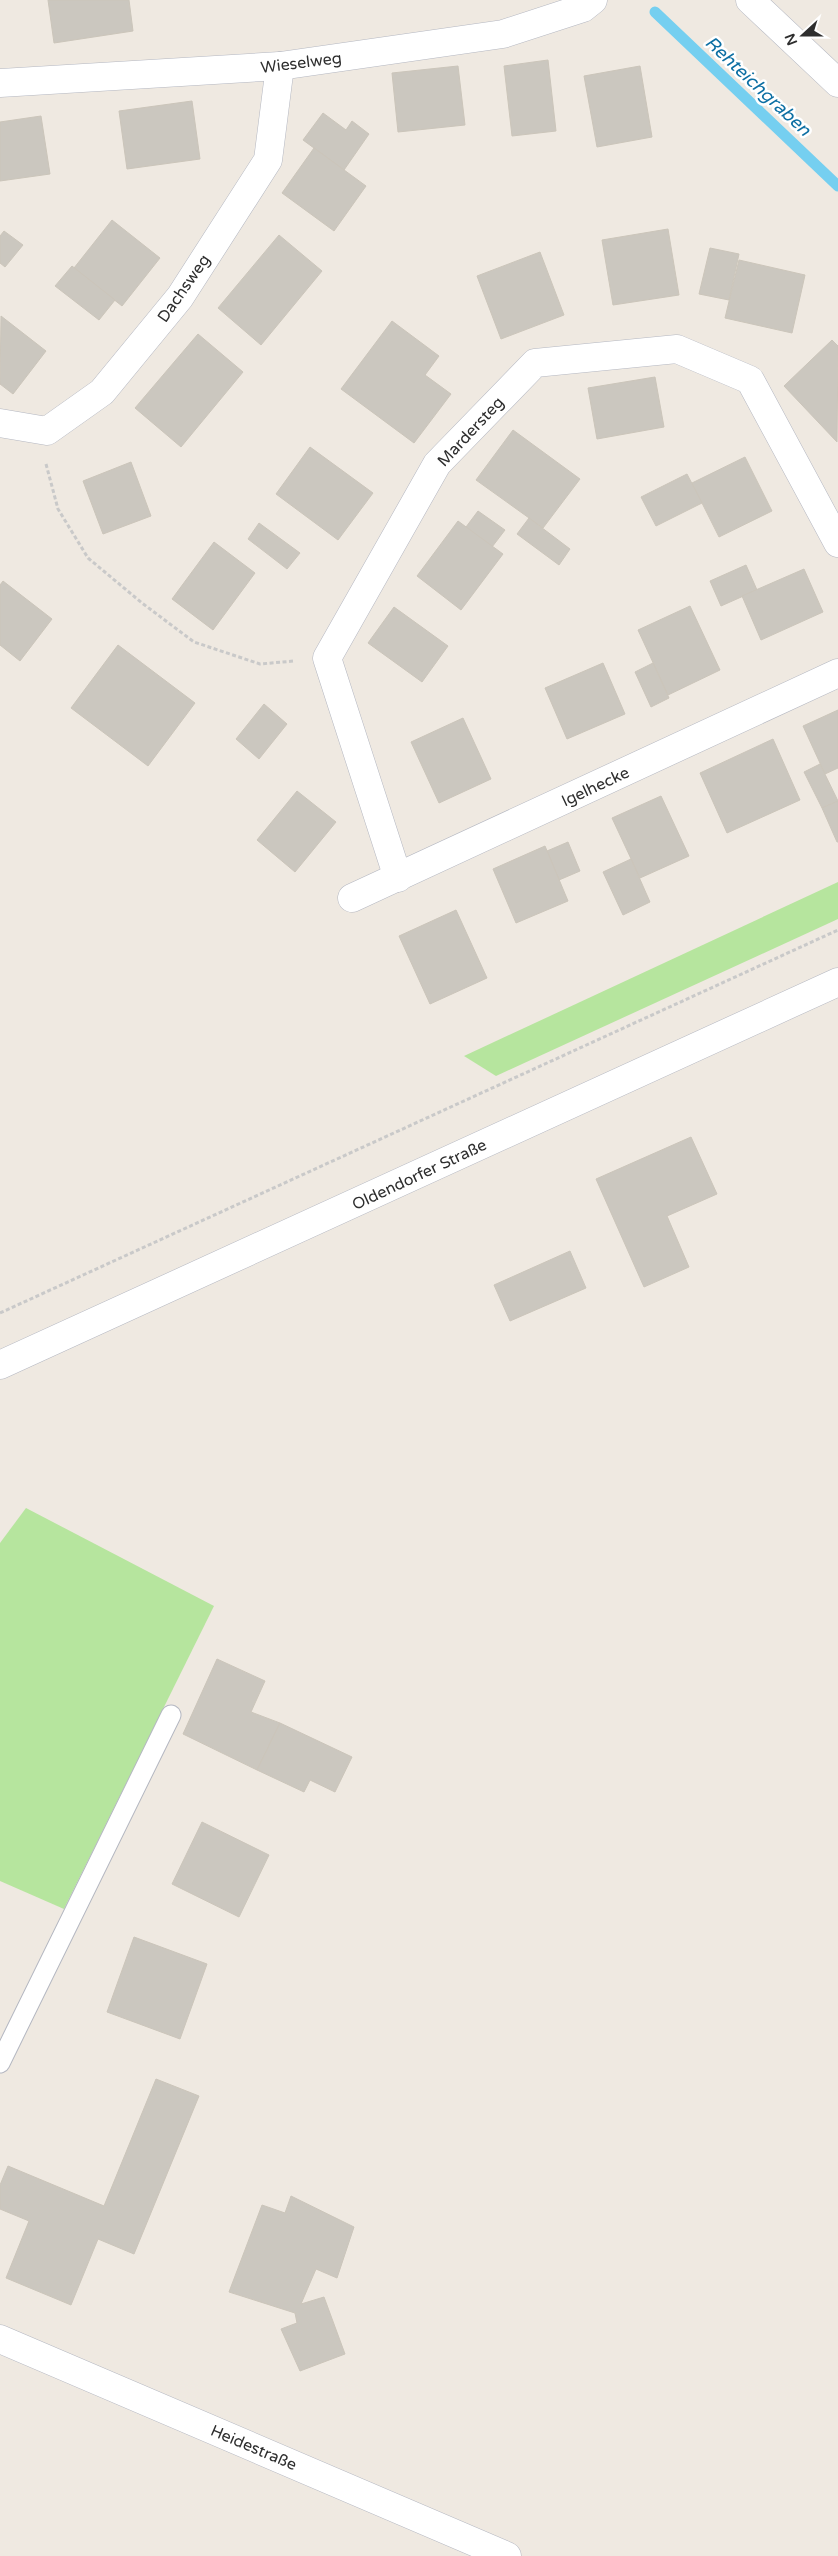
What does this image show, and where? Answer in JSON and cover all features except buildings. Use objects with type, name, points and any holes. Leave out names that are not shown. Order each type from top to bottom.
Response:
[{"type":"street","name":"Wieselweg","points":[[0,83],[280,66],[503,34],[583,8],[593,0]]},
{"type":"street","points":[[750,0],[838,83]]},
{"type":"street","name":"Dachsweg","points":[[47,431],[102,392],[180,297],[268,160],[280,66]]},
{"type":"street","name":"Mardersteg","points":[[327,658],[437,464],[535,363],[677,349],[750,380],[838,543]]},
{"type":"street","points":[[0,423],[47,431]]},
{"type":"street","points":[[327,658],[398,878]]},
{"type":"street","name":"Igelhecke","points":[[352,898],[838,673]]},
{"type":"street","name":"Oldendorfer Straße","points":[[0,1365],[838,982]]},
{"type":"street","name":"Heidestraße","points":[[0,2339],[507,2556]]},
{"type":"lane","points":[[0,2063],[171,1715]]},
{"type":"path","points":[[47,431],[44,459],[58,509],[88,558],[142,603],[194,642],[260,664],[327,658]]},
{"type":"path","points":[[0,1313],[838,930]]},
{"type":"green space","points":[[838,882],[838,919],[496,1076],[464,1056]]},
{"type":"green space","points":[[26,1508],[214,1606],[64,1909],[0,1881],[0,1543]]},
{"type":"waterway","name":"Rehteichgraben","points":[[655,12],[838,186]]}]
